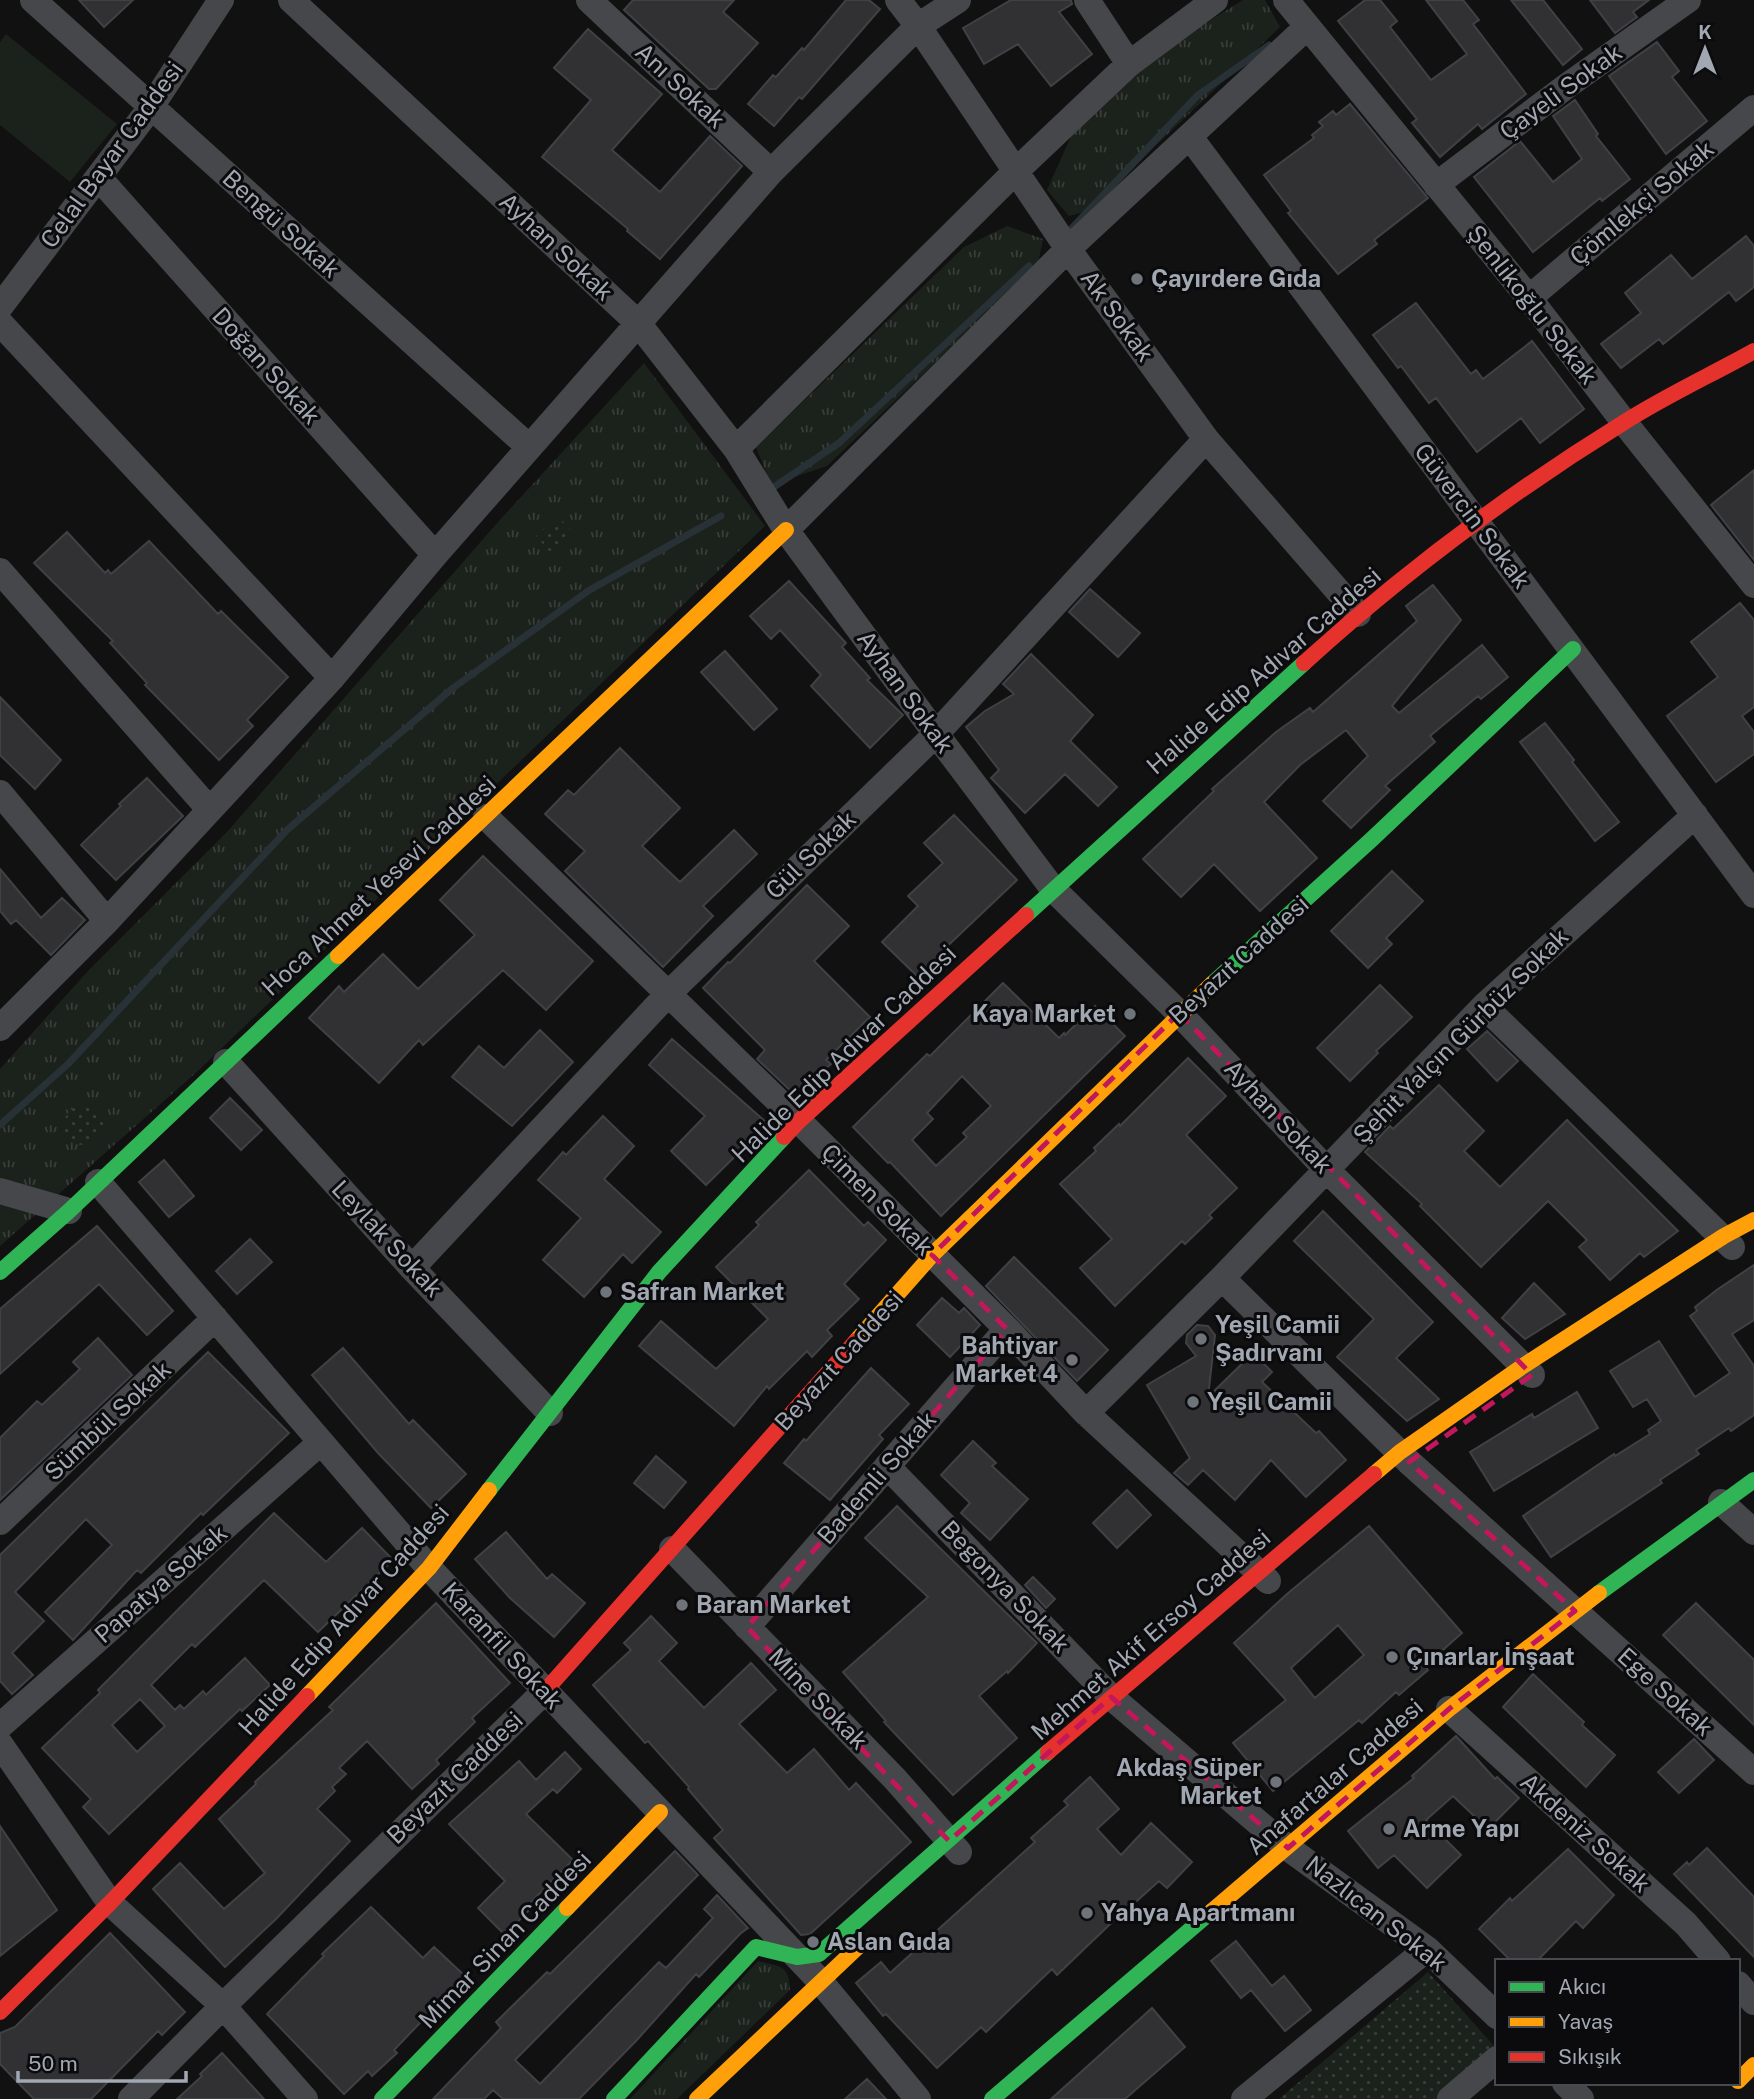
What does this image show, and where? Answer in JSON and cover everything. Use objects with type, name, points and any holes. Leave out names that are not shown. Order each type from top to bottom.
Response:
[{"type":"street","name":"Bengü Sokak","points":[[33,0],[529,447]]},
{"type":"street","name":"Celal Bayar Caddesi","points":[[0,307],[151,107],[221,0]]},
{"type":"street","name":"Ayhan Sokak","points":[[291,0],[638,323],[736,449],[786,530],[1053,889],[1179,1013],[1326,1169],[1528,1370]]},
{"type":"street","name":"Anı Sokak","points":[[589,0],[771,172]]},
{"type":"street","name":"Ak Sokak","points":[[898,0],[1068,249],[1206,439],[1358,614]]},
{"type":"street","points":[[1,1024],[107,921],[332,678],[435,555],[771,172],[918,26],[958,0]]},
{"type":"street","points":[[1087,0],[1129,64]]},
{"type":"street","points":[[736,449],[1016,171],[1129,64],[1215,0]]},
{"type":"street","name":"Çayeli Sokak","points":[[1436,185],[1564,88],[1688,0]]},
{"type":"street","points":[[786,530],[1068,249],[1189,137],[1302,10]]},
{"type":"street","name":"Şenlikoğlu Sokak","points":[[1302,10],[1436,185],[1529,298],[1754,585]]},
{"type":"street","name":"Çömlekçi Sokak","points":[[1529,298],[1754,108]]},
{"type":"street","name":"Güvercin Sokak","points":[[1189,137],[1695,815],[1751,883]]},
{"type":"street","name":"Doğan Sokak","points":[[98,177],[435,555]]},
{"type":"street","points":[[0,323],[332,678]]},
{"type":"street","name":"Halide Edip Adıvar Caddesi","points":[[0,2012],[110,1903],[429,1569],[659,1272],[799,1121],[1358,614],[1476,522],[1624,422],[1754,351]]},
{"type":"street","name":"Gül Sokak","points":[[412,1268],[668,994],[936,734],[1206,439]]},
{"type":"street","name":"Hoca Ahmet Yesevi Caddesi","points":[[0,1272],[69,1211],[786,530]]},
{"type":"street","points":[[0,571],[209,809]]},
{"type":"street","name":"Beyazıt Caddesi","points":[[131,2099],[545,1691],[932,1255],[1179,1013],[1371,839],[1573,649]]},
{"type":"street","points":[[0,793],[107,921]]},
{"type":"street","name":"Şehit Yalçın Gürbüz Sokak","points":[[1086,1413],[1222,1278],[1485,1006],[1695,815]]},
{"type":"street","name":"Çimen Sokak","points":[[486,817],[799,1121],[1007,1329],[1086,1413],[1264,1577]]},
{"type":"street","points":[[1485,1006],[1737,1239]]},
{"type":"street","name":"Leylak Sokak","points":[[226,1062],[412,1268],[550,1413]]},
{"type":"street","name":"Karanfil Sokak","points":[[98,1182],[429,1569],[797,1957],[918,2099]]},
{"type":"street","points":[[0,1191],[69,1211]]},
{"type":"street","name":"Mehmet Akif Ersoy Caddesi","points":[[797,1957],[819,1954],[957,1850],[1118,1702],[1404,1457],[1528,1370],[1737,1239],[1754,1220]]},
{"type":"street","name":"Ege Sokak","points":[[1222,1278],[1404,1457],[1754,1772]]},
{"type":"street","name":"Sümbül Sokak","points":[[0,1522],[215,1318]]},
{"type":"street","name":"Bademli Sokak","points":[[747,1627],[1007,1329]]},
{"type":"street","name":"Papatya Sokak","points":[[0,1726],[321,1442]]},
{"type":"street","name":"Begonya Sokak","points":[[887,1466],[1118,1702]]},
{"type":"street","name":"Anafartalar Caddesi","points":[[1004,2095],[1449,1709],[1575,1611],[1754,1480]]},
{"type":"street","points":[[1721,1502],[1754,1532]]},
{"type":"street","name":"Mine Sokak","points":[[672,1549],[895,1779],[957,1850]]},
{"type":"street","name":"Mehmet Akif Ersoy Caddesi","points":[[1104,1726],[1118,1702]]},
{"type":"street","name":"Nazlıcan Sokak","points":[[1118,1702],[1288,1848],[1427,1949],[1495,2014]]},
{"type":"street","name":"Akdeniz Sokak","points":[[1449,1709],[1686,1924],[1716,1959]]},
{"type":"street","points":[[0,1744],[110,1903],[223,2006],[305,2099]]},
{"type":"street","name":"Mimar Sinan Caddesi","points":[[382,2099],[660,1812]]},
{"type":"street","points":[[697,2099],[870,1936]]},
{"type":"street","points":[[614,2099],[756,1947],[797,1957]]},
{"type":"street","points":[[1244,2099],[1427,1949]]},
{"type":"street","points":[[1740,1986],[1754,2002]]},
{"type":"street","points":[[1450,2099],[1495,2061]]},
{"type":"street","points":[[1740,2079],[1754,2065]]},
{"type":"street","points":[[1567,2085],[1581,2099]]},
{"type":"highlighted area","points":[[1179,1013],[1532,1375],[1409,1462],[1575,1611],[1449,1709],[1288,1848],[1111,1697],[949,1841],[747,1627],[1007,1329],[932,1255]]},
{"type":"green space","points":[[1243,0],[1265,0],[1280,27],[1087,211],[1069,216],[1047,190],[1072,134],[1146,60]]},
{"type":"green space","points":[[6,34],[117,124],[70,182],[0,125],[0,42]]},
{"type":"green space","points":[[1007,226],[1043,239],[1038,264],[827,466],[771,485],[756,447],[964,247]]},
{"type":"green space","points":[[644,363],[765,526],[199,1070],[0,1246],[0,1069],[87,972],[227,832],[498,522]]},
{"type":"green space","points":[[558,516],[574,534],[552,554],[536,536]]},
{"type":"green space","points":[[84,1105],[92,1106],[98,1111],[103,1117],[103,1133],[98,1139],[92,1144],[84,1145],[76,1144],[70,1139],[65,1133],[64,1125],[65,1117],[70,1111],[76,1106]]},
{"type":"green space","points":[[758,1961],[782,1968],[788,1975],[790,1990],[677,2099],[630,2099]]},
{"type":"green space","points":[[1428,1972],[1495,2047],[1441,2099],[1279,2099]]},
{"type":"building","points":[[79,0],[133,0],[104,27]]},
{"type":"building","points":[[633,0],[734,0],[723,12],[758,43],[716,89],[709,89],[624,10]]},
{"type":"building","points":[[846,0],[869,0],[880,9],[802,99],[799,97],[774,126],[748,104],[773,75],[776,77],[802,48],[804,50]]},
{"type":"building","points":[[1011,0],[1071,0],[1072,4],[1059,12],[1092,54],[1051,86],[1018,44],[984,64],[963,28]]},
{"type":"building","points":[[1365,0],[1380,0],[1397,21],[1390,27],[1431,80],[1467,54],[1426,0],[1463,0],[1479,20],[1473,24],[1526,94],[1482,129],[1478,124],[1440,157],[1412,123],[1417,119],[1338,21]]},
{"type":"building","points":[[1511,0],[1543,0],[1582,49],[1563,65]]},
{"type":"building","points":[[1590,0],[1649,0],[1633,12],[1637,17],[1615,33]]},
{"type":"building","points":[[588,29],[662,94],[612,150],[660,192],[710,136],[742,166],[660,259],[542,157],[591,100],[554,68]]},
{"type":"building","points":[[1657,42],[1679,71],[1672,77],[1707,121],[1666,154],[1609,76]]},
{"type":"building","points":[[1575,100],[1598,134],[1596,136],[1630,179],[1602,201],[1600,198],[1533,252],[1474,177],[1520,141],[1553,182],[1582,159],[1553,116]]},
{"type":"building","points":[[1350,104],[1428,198],[1374,240],[1377,244],[1338,274],[1288,213],[1291,211],[1264,175],[1314,138],[1312,135],[1323,126],[1319,122],[1333,111],[1336,115]]},
{"type":"building","points":[[1746,236],[1754,246],[1754,287],[1736,301],[1729,292],[1663,344],[1659,339],[1621,368],[1601,344],[1641,313],[1625,293],[1671,255],[1692,279]]},
{"type":"building","points":[[1416,303],[1471,374],[1476,370],[1483,379],[1532,341],[1584,409],[1540,443],[1521,418],[1477,452],[1436,398],[1429,403],[1373,335]]},
{"type":"building","points":[[1754,470],[1754,560],[1711,505]]},
{"type":"building","points":[[67,532],[105,573],[108,570],[111,574],[149,541],[218,614],[221,611],[288,677],[247,720],[253,726],[219,760],[145,685],[147,683],[110,643],[113,641],[34,563]]},
{"type":"building","points":[[789,581],[846,643],[842,647],[870,678],[867,680],[903,715],[870,748],[811,686],[821,675],[780,630],[771,639],[750,616]]},
{"type":"building","points":[[1433,585],[1461,620],[1392,706],[1399,713],[1482,645],[1508,677],[1481,699],[1478,696],[1430,736],[1435,742],[1385,786],[1390,790],[1351,828],[1323,801],[1368,756],[1346,730],[1300,765],[1264,802],[1317,858],[1260,911],[1214,864],[1181,897],[1143,859],[1214,791],[1212,789],[1276,732],[1310,708],[1313,712],[1417,621],[1406,606]]},
{"type":"building","points":[[1090,589],[1140,633],[1118,657],[1069,612]]},
{"type":"building","points":[[1740,603],[1754,620],[1754,707],[1742,716],[1754,732],[1754,754],[1716,782],[1667,716],[1718,677],[1691,642]]},
{"type":"building","points":[[725,651],[777,709],[754,730],[701,672]]},
{"type":"building","points":[[1031,654],[1093,715],[1070,741],[1117,787],[1098,806],[1065,774],[1025,813],[991,778],[999,770],[966,727],[985,711],[1014,694],[1003,684]]},
{"type":"building","points":[[0,697],[61,760],[35,789],[0,755]]},
{"type":"building","points":[[1545,723],[1619,822],[1595,841],[1520,742]]},
{"type":"building","points":[[620,748],[680,808],[642,846],[680,882],[734,830],[757,854],[703,906],[713,916],[663,967],[565,871],[585,851],[545,814],[568,790],[574,795]]},
{"type":"building","points":[[147,778],[183,816],[116,880],[81,845]]},
{"type":"building","points":[[954,815],[1017,880],[939,954],[942,957],[920,979],[882,942],[918,906],[908,896],[943,863],[924,843]]},
{"type":"building","points":[[483,856],[593,961],[546,1010],[503,970],[423,1045],[419,1040],[379,1083],[309,1018],[339,986],[344,992],[383,954],[418,989],[475,935],[440,900]]},
{"type":"building","points":[[0,869],[41,918],[62,898],[85,920],[51,955],[16,920],[11,924],[0,911]]},
{"type":"building","points":[[1392,871],[1423,901],[1386,938],[1392,944],[1368,968],[1331,931]]},
{"type":"building","points":[[807,885],[849,926],[814,961],[870,1017],[826,1060],[831,1064],[796,1096],[757,1059],[765,1050],[703,988]]},
{"type":"building","points":[[1003,983],[1059,1038],[1095,1006],[1125,1036],[941,1216],[853,1127],[927,1054],[930,1056]],"holes":[[[962,1076],[991,1106],[963,1133],[967,1137],[936,1166],[912,1140],[933,1119],[927,1113]]]},
{"type":"building","points":[[1380,985],[1412,1017],[1376,1051],[1378,1053],[1350,1081],[1317,1048]]},
{"type":"building","points":[[540,1030],[573,1062],[512,1126],[452,1077],[479,1046],[504,1068]]},
{"type":"building","points":[[1487,1031],[1518,1061],[1497,1081],[1467,1049]]},
{"type":"building","points":[[672,1039],[768,1124],[706,1185],[671,1151],[705,1116],[649,1065]]},
{"type":"building","points":[[1188,1058],[1226,1096],[1186,1135],[1237,1188],[1209,1215],[1212,1218],[1185,1244],[1182,1241],[1115,1306],[1080,1268],[1112,1239],[1060,1184]]},
{"type":"building","points":[[1439,1085],[1484,1131],[1464,1151],[1500,1187],[1567,1120],[1678,1231],[1644,1257],[1640,1253],[1610,1280],[1579,1247],[1587,1240],[1548,1201],[1481,1267],[1420,1206],[1422,1204],[1365,1152],[1390,1126],[1393,1129]]},
{"type":"building","points":[[230,1098],[262,1130],[241,1150],[210,1118]]},
{"type":"building","points":[[603,1116],[634,1146],[604,1179],[661,1232],[632,1263],[623,1254],[584,1297],[543,1260],[581,1218],[538,1180],[563,1152],[566,1155]]},
{"type":"building","points":[[164,1160],[194,1196],[169,1217],[139,1182]]},
{"type":"building","points":[[809,1170],[864,1226],[868,1222],[886,1240],[844,1284],[859,1299],[827,1330],[832,1336],[812,1357],[807,1351],[769,1389],[767,1386],[734,1426],[639,1346],[661,1321],[716,1369],[768,1319],[716,1267],[759,1225],[756,1222]]},
{"type":"building","points":[[1323,1211],[1433,1322],[1396,1358],[1439,1399],[1407,1421],[1337,1357],[1374,1319],[1294,1241]]},
{"type":"building","points":[[97,1226],[173,1311],[147,1335],[99,1284],[0,1374],[0,1309]]},
{"type":"building","points":[[250,1239],[272,1262],[237,1294],[216,1271]]},
{"type":"building","points":[[1014,1257],[1108,1350],[1077,1381],[986,1286]]},
{"type":"building","points":[[1754,1265],[1754,1320],[1732,1334],[1754,1366],[1754,1415],[1696,1450],[1699,1454],[1660,1480],[1662,1483],[1551,1557],[1523,1516],[1614,1454],[1615,1456],[1650,1434],[1648,1430],[1661,1421],[1647,1399],[1633,1407],[1610,1371],[1659,1341],[1695,1397],[1730,1373],[1690,1316],[1697,1311],[1695,1307]]},
{"type":"building","points":[[1534,1283],[1565,1314],[1525,1339],[1502,1318]]},
{"type":"building","points":[[942,1298],[959,1313],[964,1308],[980,1325],[950,1357],[917,1325]]},
{"type":"building","points":[[1197,1325],[1208,1326],[1215,1335],[1208,1397],[1253,1353],[1272,1372],[1262,1382],[1316,1433],[1319,1431],[1346,1460],[1306,1497],[1271,1460],[1235,1500],[1203,1470],[1188,1485],[1174,1473],[1190,1458],[1147,1385],[1196,1356],[1186,1343],[1187,1335]]},
{"type":"building","points":[[98,1338],[132,1375],[0,1500],[0,1438],[37,1401],[42,1405],[80,1369],[73,1362]]},
{"type":"building","points":[[343,1348],[409,1424],[413,1420],[466,1474],[431,1508],[378,1453],[312,1375]]},
{"type":"building","points":[[208,1352],[289,1433],[203,1515],[201,1513],[141,1573],[137,1570],[73,1640],[45,1612],[112,1545],[86,1519],[15,1592],[44,1621],[12,1653],[33,1675],[12,1694],[0,1681],[0,1555]]},
{"type":"building","points":[[871,1368],[909,1404],[879,1435],[883,1439],[830,1500],[784,1463]]},
{"type":"building","points":[[1577,1392],[1598,1428],[1494,1491],[1470,1452],[1532,1414],[1534,1418]]},
{"type":"building","points":[[973,1441],[996,1463],[992,1466],[1028,1499],[990,1540],[961,1513],[970,1503],[941,1475]]},
{"type":"building","points":[[656,1456],[686,1482],[664,1508],[634,1483]]},
{"type":"building","points":[[1127,1490],[1151,1515],[1117,1548],[1093,1523]]},
{"type":"building","points":[[897,1506],[1037,1643],[1008,1673],[1007,1671],[979,1696],[1017,1738],[953,1795],[884,1722],[886,1721],[843,1672],[928,1597],[865,1538]]},
{"type":"building","points":[[274,1513],[326,1562],[362,1528],[393,1560],[318,1632],[264,1580],[195,1647],[192,1644],[151,1685],[175,1710],[180,1705],[184,1709],[203,1691],[206,1695],[245,1658],[270,1685],[242,1711],[240,1709],[109,1834],[83,1807],[91,1799],[42,1748],[100,1693],[98,1690]],"holes":[[[140,1699],[165,1726],[137,1752],[112,1725]]]},
{"type":"building","points":[[1369,1526],[1462,1633],[1425,1666],[1428,1670],[1399,1695],[1396,1692],[1362,1723],[1359,1720],[1273,1791],[1233,1743],[1286,1700],[1234,1643],[1287,1594]],"holes":[[[1338,1625],[1364,1655],[1315,1698],[1291,1668]]]},
{"type":"building","points":[[506,1532],[547,1579],[552,1574],[585,1603],[554,1637],[510,1598],[475,1559]]},
{"type":"building","points":[[1033,1577],[1055,1599],[1046,1608],[1025,1585]]},
{"type":"building","points":[[436,1603],[510,1683],[472,1718],[475,1722],[436,1760],[439,1764],[412,1789],[367,1741],[339,1768],[346,1774],[332,1787],[335,1791],[317,1809],[350,1841],[276,1919],[225,1967],[153,1889],[180,1863],[224,1909],[265,1873],[219,1819],[333,1710],[329,1707]]},
{"type":"building","points":[[1696,1603],[1754,1660],[1754,1725],[1663,1635]]},
{"type":"building","points":[[651,1616],[677,1643],[659,1661],[704,1708],[751,1663],[776,1690],[739,1724],[787,1773],[814,1749],[849,1790],[856,1783],[911,1842],[810,1934],[801,1935],[714,1838],[723,1830],[689,1787],[593,1685],[631,1650],[624,1643]]},
{"type":"building","points":[[1533,1674],[1615,1755],[1586,1787],[1503,1707]]},
{"type":"building","points":[[1456,1736],[1495,1779],[1497,1777],[1519,1798],[1488,1829],[1453,1796],[1426,1820],[1461,1855],[1427,1888],[1394,1855],[1378,1868],[1348,1831],[1414,1778],[1412,1776]]},
{"type":"building","points":[[1694,1739],[1714,1760],[1679,1793],[1658,1772]]},
{"type":"building","points":[[565,1752],[581,1769],[557,1793],[553,1789],[526,1814],[573,1860],[528,1905],[531,1908],[505,1935],[478,1908],[505,1881],[449,1824],[519,1761],[536,1780]]},
{"type":"building","points":[[1090,1777],[1119,1809],[1097,1829],[1121,1855],[1151,1823],[1192,1862],[1167,1888],[1159,1881],[1057,1975],[1052,1969],[986,2032],[981,2027],[937,2068],[886,2014],[883,2016],[856,1983],[881,1962],[890,1973],[1035,1842],[1031,1838],[1068,1805],[1064,1801]]},
{"type":"building","points":[[0,1826],[57,1910],[0,1956]]},
{"type":"building","points":[[1707,1848],[1754,1897],[1754,1957],[1674,1874],[1687,1862],[1689,1865]]},
{"type":"building","points":[[1568,1849],[1614,1895],[1583,1928],[1576,1921],[1539,1959],[1509,1959],[1479,1929],[1510,1898],[1512,1901]]},
{"type":"building","points":[[675,1851],[698,1875],[515,2060],[540,2084],[659,1962],[666,1968],[713,1918],[704,1909],[717,1895],[748,1928],[699,1977],[696,1974],[579,2099],[503,2099],[493,2090],[484,2099],[433,2099],[501,2028],[496,2022],[547,1972],[550,1974]]},
{"type":"building","points":[[371,1907],[423,1958],[434,1947],[465,1976],[394,2050],[397,2053],[372,2076],[368,2071],[344,2094],[267,2014],[324,1956],[322,1954]]},
{"type":"building","points":[[110,1933],[185,2012],[162,2035],[158,2031],[91,2099],[34,2099],[0,2064],[0,2033],[15,2027]]},
{"type":"building","points":[[1236,1941],[1272,1986],[1284,1976],[1311,2010],[1285,2031],[1251,1990],[1241,1998],[1211,1961]]},
{"type":"building","points":[[1152,2008],[1185,2047],[1125,2099],[1051,2099]]},
{"type":"building","points":[[222,2053],[264,2099],[177,2099],[202,2076],[200,2074]]},
{"type":"building","points":[[867,2079],[886,2099],[845,2099]]},
{"type":"waterway","points":[[1072,228],[1198,95],[1269,45]]},
{"type":"waterway","points":[[768,491],[839,443],[1029,266]]},
{"type":"waterway","points":[[0,1125],[68,1064],[288,829],[453,688],[588,591],[721,516]]},
{"type":"traffic: fast","points":[[1212,984],[1371,840],[1573,649]]},
{"type":"traffic: fast","points":[[1026,915],[1304,663]]},
{"type":"traffic: fast","points":[[0,1272],[69,1211],[338,956]]},
{"type":"traffic: fast","points":[[489,1490],[659,1272],[784,1137]]},
{"type":"traffic: fast","points":[[1599,1593],[1754,1480]]},
{"type":"traffic: fast","points":[[614,2099],[756,1947],[797,1957],[819,1954],[1048,1752]]},
{"type":"traffic: fast","points":[[382,2099],[567,1908]]},
{"type":"traffic: fast","points":[[992,2099],[1212,1911]]},
{"type":"traffic: slow","points":[[338,956],[786,530]]},
{"type":"traffic: slow","points":[[856,1341],[932,1255],[1212,984]]},
{"type":"traffic: slow","points":[[1374,1474],[1400,1452],[1523,1366],[1724,1236],[1754,1220]]},
{"type":"traffic: slow","points":[[307,1696],[429,1568],[489,1490]]},
{"type":"traffic: slow","points":[[1212,1911],[1449,1709],[1599,1593]]},
{"type":"traffic: slow","points":[[567,1908],[660,1812]]},
{"type":"traffic: slow","points":[[697,2099],[860,1945]]},
{"type":"traffic: slow","points":[[1740,2079],[1754,2065]]},
{"type":"traffic: jam","points":[[1304,663],[1419,566],[1539,477],[1639,413],[1754,351]]},
{"type":"traffic: jam","points":[[784,1137],[1026,915]]},
{"type":"traffic: jam","points":[[545,1691],[856,1341]]},
{"type":"traffic: jam","points":[[1048,1752],[1374,1474]]},
{"type":"traffic: jam","points":[[0,2012],[110,1903],[307,1696]]},
{"type":"place","name":"Çayırdere Gıda","points":[[1137,279]]},
{"type":"place","name":"Kaya Market","points":[[1130,1014]]},
{"type":"place","name":"Safran Market","points":[[606,1292]]},
{"type":"place","name":"Yeşil Camii Şadırvanı","points":[[1201,1339]]},
{"type":"place","name":"Bahtiyar Market 4","points":[[1072,1360]]},
{"type":"place","name":"Yeşil Camii","points":[[1193,1402]]},
{"type":"place","name":"Baran Market","points":[[682,1605]]},
{"type":"place","name":"Çınarlar İnşaat","points":[[1392,1657]]},
{"type":"place","name":"Akdaş Süper Market","points":[[1276,1782]]},
{"type":"place","name":"Arme Yapı","points":[[1389,1829]]},
{"type":"place","name":"Yahya Apartmanı","points":[[1087,1913]]},
{"type":"place","name":"Aslan Gıda","points":[[813,1942]]}]
